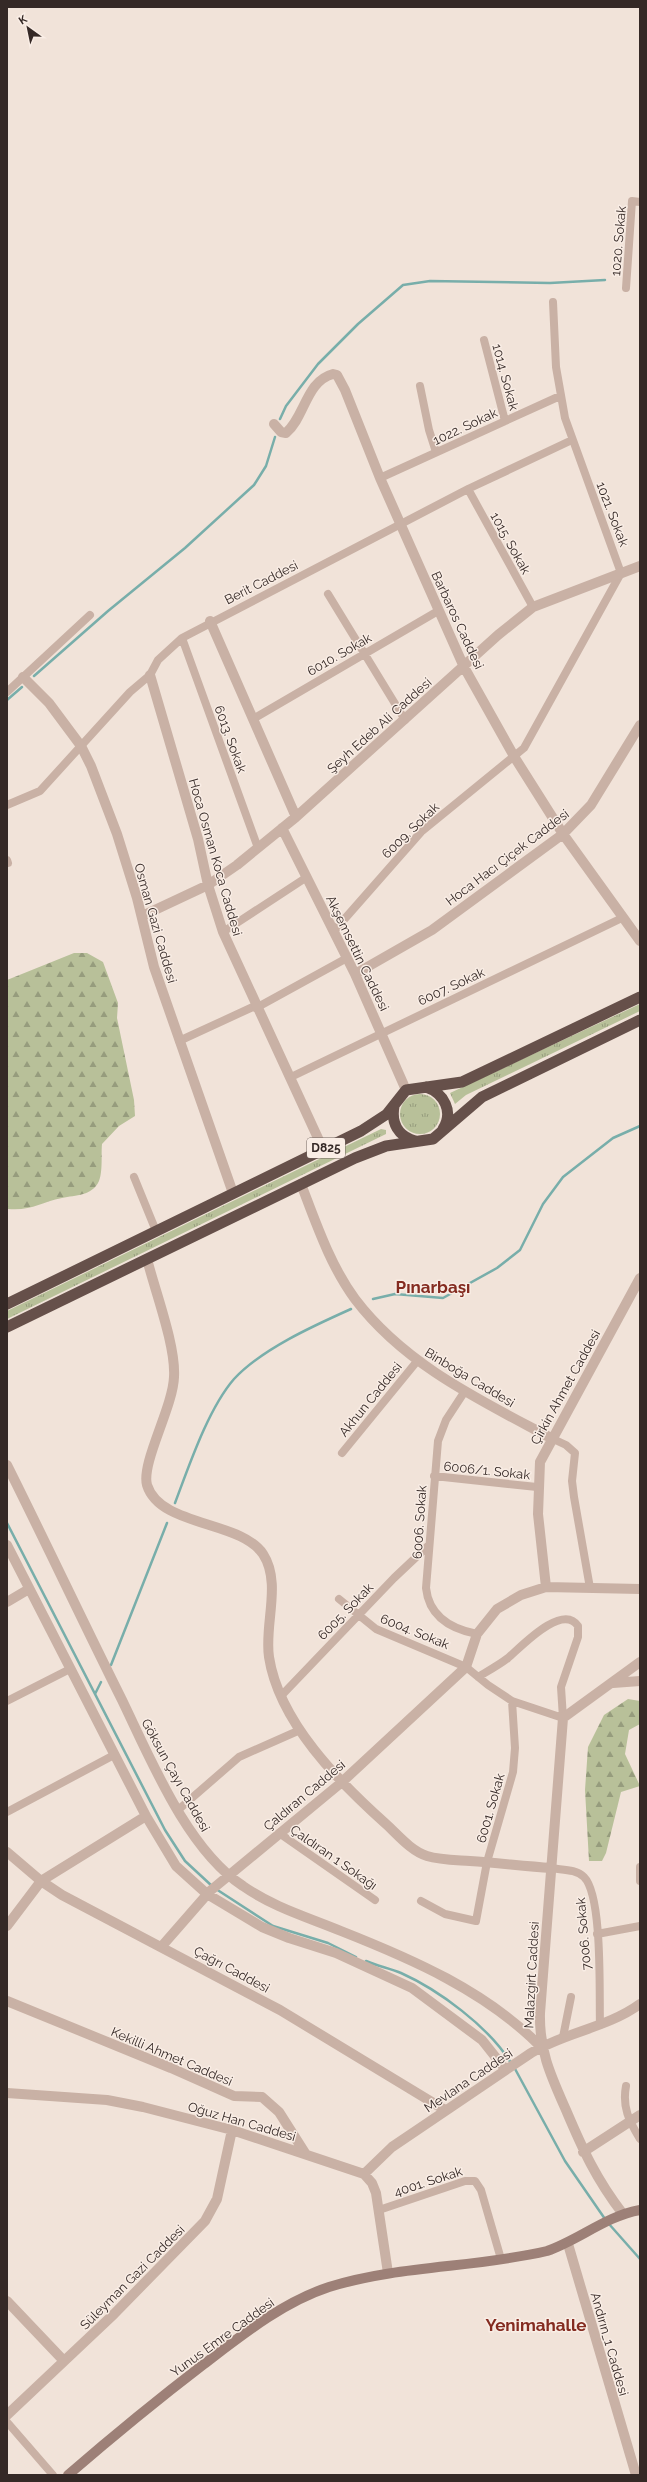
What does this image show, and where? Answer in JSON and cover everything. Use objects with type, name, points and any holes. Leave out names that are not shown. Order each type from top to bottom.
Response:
[{"type":"highway","points":[[406,1090],[453,1084],[472,1078],[640,997]]},
{"type":"highway","name":"D825","points":[[7,1327],[366,1153],[386,1146],[433,1139],[482,1097],[640,1020]]},
{"type":"highway","points":[[426,1087],[440,1095],[446,1106],[447,1119],[442,1131]]},
{"type":"highway","name":"D825","points":[[7,1304],[372,1125],[394,1106],[406,1090]]},
{"type":"highway","points":[[394,1106],[393,1118],[398,1131],[404,1137],[415,1141]]},
{"type":"main road","name":"Yunus Emre Caddesi","points":[[68,2475],[178,2384],[262,2322],[318,2291],[348,2282],[388,2273],[536,2254],[568,2244],[620,2215],[640,2210]]},
{"type":"street","name":"1020. Sokak","points":[[626,288],[632,201],[640,202]]},
{"type":"street","name":"1021. Sokak","points":[[553,302],[553,336],[560,396],[572,440],[621,573]]},
{"type":"street","name":"1014. Sokak","points":[[484,340],[505,421]]},
{"type":"street","name":"Barbaros Caddesi","points":[[274,424],[281,432],[286,433],[295,424],[313,389],[322,379],[333,374],[337,375],[345,390],[400,525],[464,667],[515,758],[563,834],[640,941]]},
{"type":"street","points":[[420,386],[429,430],[436,452]]},
{"type":"street","name":"1022. Sokak","points":[[380,478],[560,396]]},
{"type":"street","name":"Berit Caddesi","points":[[7,805],[40,791],[130,692],[150,675],[158,660],[182,638],[210,621],[468,489],[572,440]]},
{"type":"street","name":"1015. Sokak","points":[[468,489],[533,607]]},
{"type":"street","name":"Şeyh Edeb Ali Caddesi","points":[[142,916],[208,885],[258,848],[296,817],[514,621],[533,607],[640,566]]},
{"type":"street","points":[[515,758],[532,736],[621,573]]},
{"type":"street","points":[[328,594],[405,720]]},
{"type":"street","name":"6010. Sokak","points":[[253,719],[438,611]]},
{"type":"street","points":[[7,692],[90,615]]},
{"type":"street","points":[[210,621],[296,817]]},
{"type":"street","name":"6013. Sokak","points":[[182,638],[258,848]]},
{"type":"street","name":"Hoca Osman Koca Caddesi","points":[[150,675],[198,839],[208,885],[223,932],[256,1007],[291,1077],[323,1149]]},
{"type":"street","name":"Osman Gazi Caddesi","points":[[23,677],[48,703],[81,746],[91,766],[117,834],[142,916],[154,967],[233,1193]]},
{"type":"street","name":"Hoca Hacı Çiçek Caddesi","points":[[355,974],[432,930],[563,834],[591,805],[640,725]]},
{"type":"street","name":"6009. Sokak","points":[[334,931],[421,832],[515,758]]},
{"type":"street","name":"Akşemsettin Caddesi","points":[[282,828],[355,974],[406,1090]]},
{"type":"street","points":[[223,932],[307,877]]},
{"type":"street","name":"6007. Sokak","points":[[291,1077],[381,1032],[622,918]]},
{"type":"street","points":[[179,1041],[256,1007],[347,958]]},
{"type":"street","points":[[134,1178],[156,1231]]},
{"type":"street","name":"Binboğa Caddesi","points":[[301,1184],[333,1260],[355,1298],[383,1331],[418,1360],[465,1391],[551,1438]]},
{"type":"street","points":[[147,1259],[171,1350],[174,1376],[169,1406],[148,1464],[147,1485],[155,1497],[168,1508],[249,1541],[263,1554],[269,1571],[270,1584],[268,1656],[281,1696],[300,1730],[342,1782],[418,1852],[437,1858],[552,1868]]},
{"type":"street","name":"Çirkin Ahmet Caddesi","points":[[546,1587],[539,1538],[537,1487],[540,1462],[551,1438],[640,1278]]},
{"type":"street","name":"Akhun Caddesi","points":[[342,1453],[418,1360]]},
{"type":"street","name":"6006. Sokak","points":[[465,1391],[441,1431],[436,1451],[426,1588],[430,1605],[435,1613],[451,1626],[477,1634]]},
{"type":"street","points":[[551,1438],[566,1445],[575,1453],[572,1481],[590,1588]]},
{"type":"street","name":"Göksun Çayı Caddesi","points":[[7,1464],[140,1737],[178,1810],[204,1850],[225,1878],[284,1909],[408,1958],[435,1972],[495,2008],[526,2031],[541,2046]]},
{"type":"street","name":"6006/1. Sokak","points":[[434,1476],[537,1487]]},
{"type":"street","points":[[7,1545],[146,1816],[176,1866],[209,1893],[273,1932],[326,1950],[404,1983],[470,2030],[507,2068]]},
{"type":"street","name":"6005. Sokak","points":[[281,1696],[357,1616],[429,1545]]},
{"type":"street","points":[[466,1667],[477,1634],[487,1620],[508,1602],[533,1590],[546,1587],[640,1589]]},
{"type":"street","points":[[7,1602],[29,1589]]},
{"type":"street","name":"6004. Sokak","points":[[339,1599],[357,1616],[388,1635],[448,1657],[466,1667],[512,1701],[563,1718]]},
{"type":"street","points":[[478,1677],[509,1657],[534,1633],[565,1620],[576,1623],[579,1630],[578,1638],[561,1687],[563,1718]]},
{"type":"street","points":[[563,1718],[640,1662]]},
{"type":"street","name":"Çaldıran Caddesi","points":[[162,1946],[209,1893],[225,1878],[279,1832],[342,1782],[466,1667]]},
{"type":"street","points":[[7,1701],[70,1669]]},
{"type":"street","points":[[613,1683],[640,1681]]},
{"type":"street","name":"6001. Sokak","points":[[421,1901],[445,1914],[476,1921],[487,1862],[513,1772],[515,1742],[512,1701]]},
{"type":"street","name":"Malazgirt Caddesi","points":[[563,1718],[552,1868],[541,1981],[541,2046],[550,2072],[583,2152],[594,2174],[620,2215]]},
{"type":"street","points":[[178,1810],[239,1757],[300,1730]]},
{"type":"street","points":[[7,1812],[114,1755]]},
{"type":"street","points":[[7,1926],[41,1881],[146,1816]]},
{"type":"street","name":"Çaldıran 1 Sokağı","points":[[279,1832],[375,1900]]},
{"type":"street","name":"Çağrı Caddesi","points":[[7,1852],[41,1881],[96,1914],[162,1946],[280,2010],[445,2110]]},
{"type":"street","points":[[640,1867],[640,1881]]},
{"type":"street","name":"7006. Sokak","points":[[552,1868],[578,1873],[588,1883],[594,1900],[597,1934],[600,2025]]},
{"type":"street","points":[[597,1934],[640,1926]]},
{"type":"street","points":[[563,2037],[571,1997]]},
{"type":"street","name":"Kekilli Ahmet Caddesi","points":[[7,2001],[171,2068],[234,2096],[262,2097],[279,2112],[305,2153]]},
{"type":"street","name":"Mevlana Caddesi","points":[[364,2174],[387,2150],[541,2046],[600,2025],[640,2004]]},
{"type":"street","points":[[626,2086],[624,2105],[630,2122],[640,2139]]},
{"type":"street","name":"Oğuz Han Caddesi","points":[[7,2093],[123,2102],[232,2130],[305,2153],[364,2174]]},
{"type":"street","points":[[583,2152],[640,2115]]},
{"type":"street","name":"Süleyman Gazi Caddesi","points":[[7,2415],[64,2361],[205,2221],[217,2199],[232,2130]]},
{"type":"street","points":[[364,2174],[372,2184],[379,2210],[388,2273]]},
{"type":"street","name":"4001. Sokak","points":[[379,2210],[465,2181],[475,2181],[481,2190],[501,2259]]},
{"type":"street","name":"Andırın_1 Caddesi","points":[[568,2244],[636,2475]]},
{"type":"street","points":[[7,2301],[64,2361]]},
{"type":"street","points":[[7,2422],[53,2475]]},
{"type":"green space","points":[[74,953],[87,953],[103,962],[118,1003],[117,1018],[134,1100],[135,1116],[119,1126],[102,1144],[100,1177],[96,1186],[92,1190],[83,1194],[24,1209],[8,1209],[7,980]]},
{"type":"green space","points":[[640,1004],[640,1011],[466,1095],[455,1104],[450,1093]]},
{"type":"green space","points":[[420,1094],[431,1097],[437,1103],[440,1114],[437,1125],[431,1131],[420,1134],[409,1131],[403,1125],[400,1114],[403,1103],[409,1097]]},
{"type":"green space","points":[[381,1129],[386,1130],[386,1134],[7,1319],[7,1311]]},
{"type":"green space","points":[[628,1699],[640,1701],[640,1724],[629,1730],[625,1754],[640,1786],[621,1792],[606,1853],[602,1861],[589,1861],[585,1790],[588,1747],[604,1715]]},
{"type":"waterway","points":[[280,419],[286,406],[318,364],[358,324],[403,285],[430,281],[550,283],[605,280]]},
{"type":"waterway","points":[[34,676],[108,611],[185,548],[254,485],[266,466],[275,437]]},
{"type":"waterway","points":[[7,700],[22,687]]},
{"type":"waterway","points":[[373,1299],[395,1294],[443,1298],[497,1268],[520,1250],[543,1204],[563,1177],[613,1138],[640,1126]]},
{"type":"waterway","points":[[175,1503],[200,1438],[216,1406],[234,1379],[273,1348],[351,1309]]},
{"type":"waterway","points":[[7,1523],[165,1830],[185,1861],[212,1886]]},
{"type":"waterway","points":[[111,1665],[167,1523]]},
{"type":"waterway","points":[[95,1694],[101,1682]]},
{"type":"waterway","points":[[216,1889],[273,1926],[328,1943],[356,1957]]},
{"type":"waterway","points":[[366,1961],[401,1973],[416,1980],[447,1999],[477,2023],[502,2049],[511,2063]]},
{"type":"waterway","points":[[514,2067],[565,2161],[605,2219]]},
{"type":"waterway","points":[[609,2224],[640,2259]]},
{"type":"district","name":"Pınarbaşı","points":[[433,1287]]},
{"type":"district","name":"Yenimahalle","points":[[536,2325]]}]
